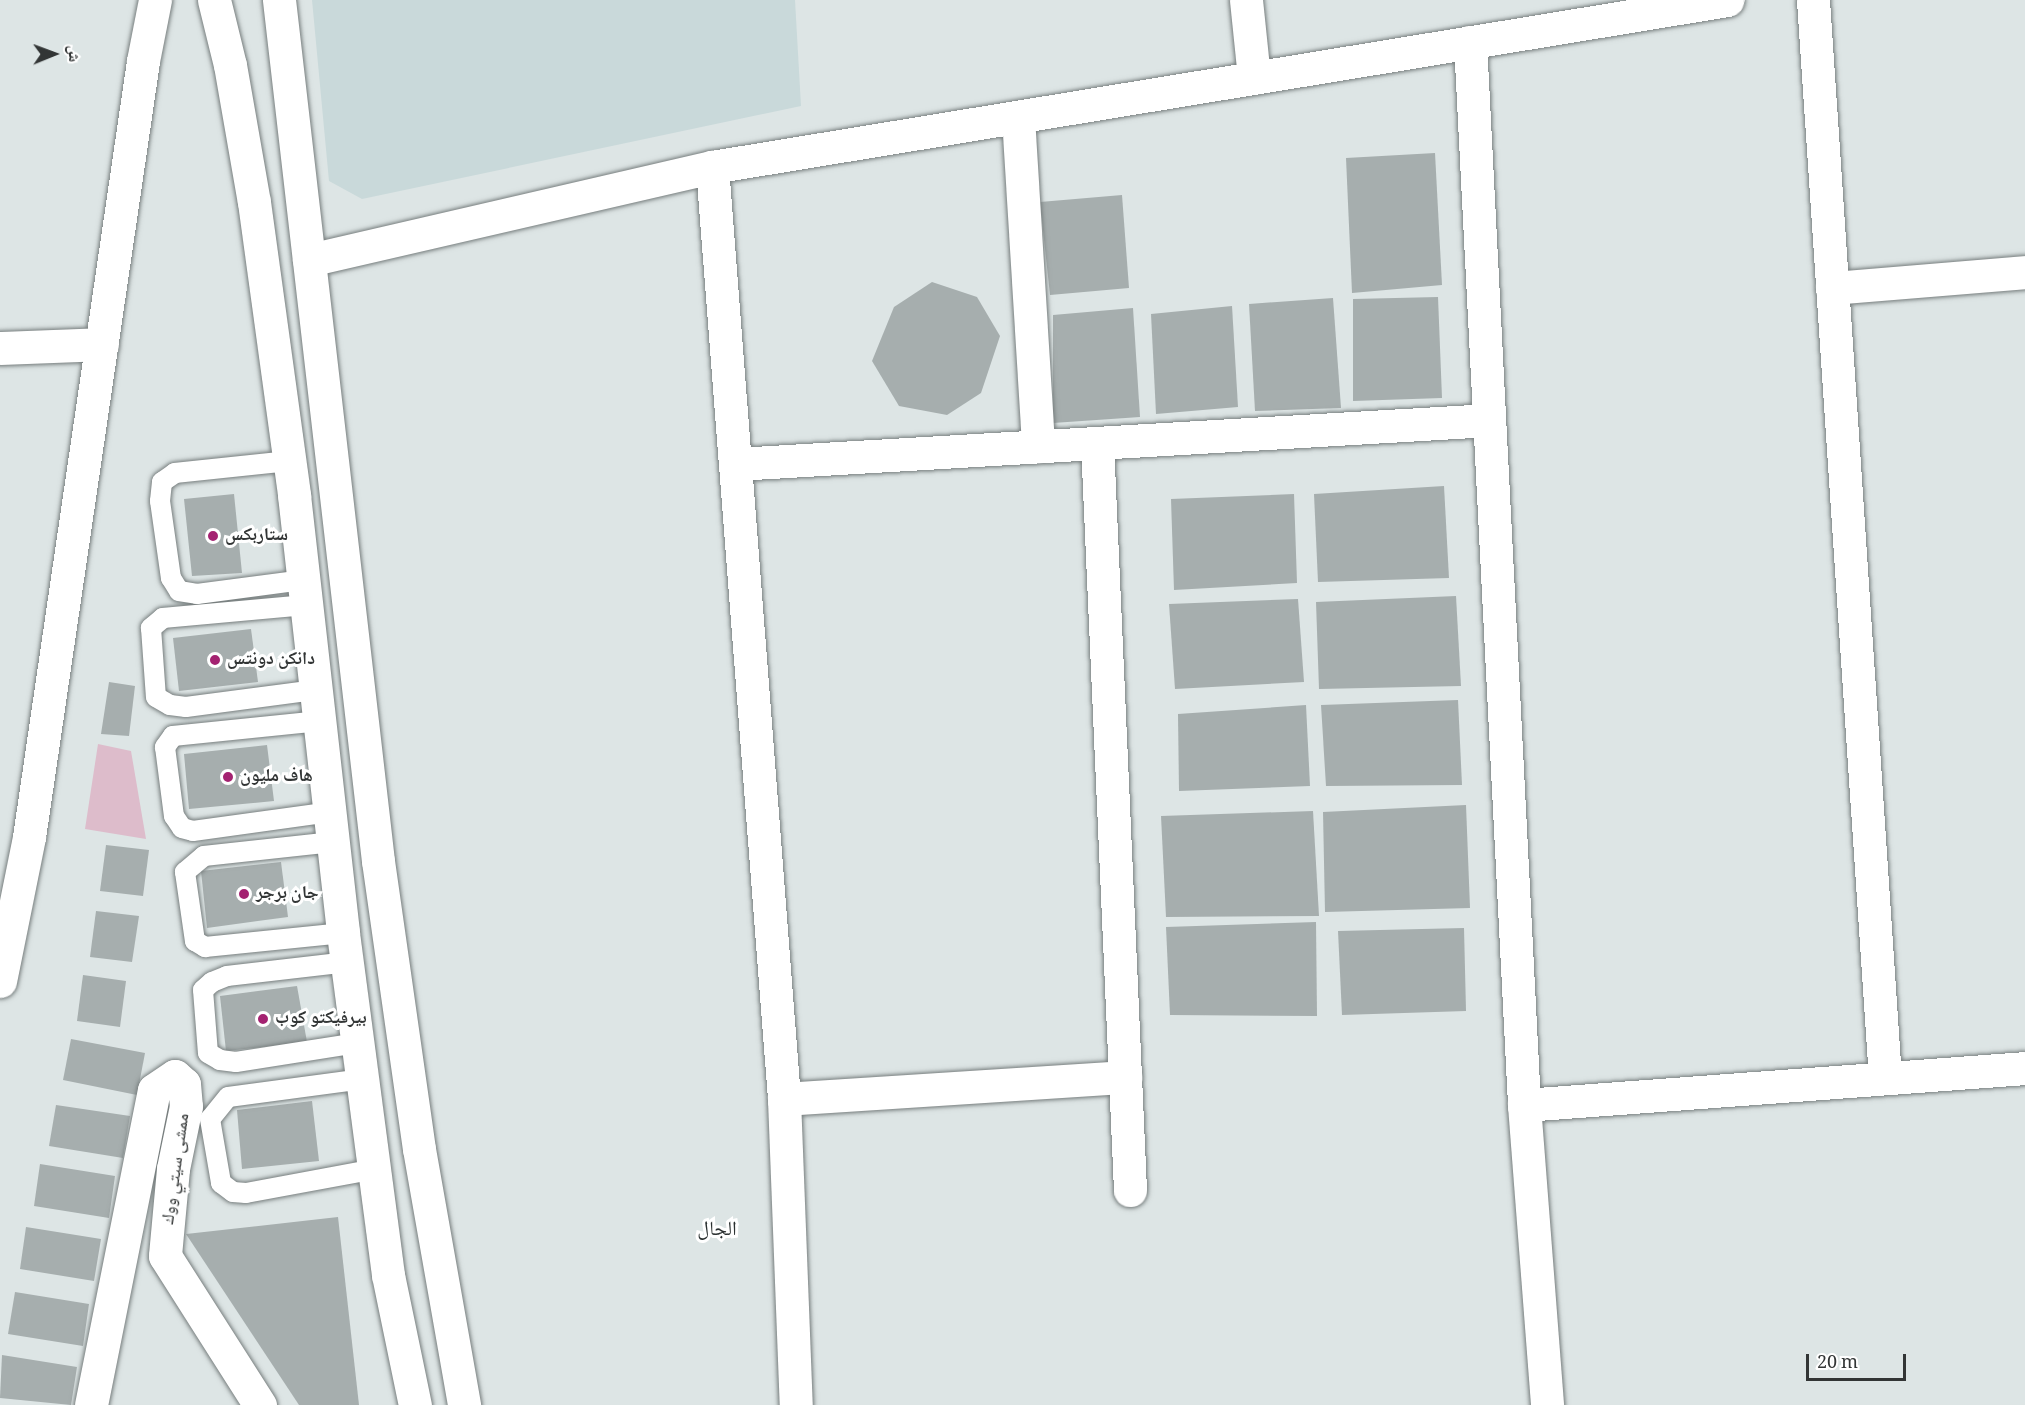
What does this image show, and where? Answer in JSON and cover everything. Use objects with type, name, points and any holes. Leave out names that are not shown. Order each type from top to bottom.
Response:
[{"type":"street","points":[[0,981],[29,837],[155,0]]},
{"type":"street","points":[[214,0],[254,202],[289,461],[357,1043],[388,1275],[415,1405]]},
{"type":"street","points":[[279,0],[378,861],[421,1161],[464,1405]]},
{"type":"street","points":[[1246,0],[1254,78]]},
{"type":"street","points":[[309,260],[712,166],[1726,0]]},
{"type":"street","points":[[1813,0],[1885,1078]]},
{"type":"street","points":[[1470,42],[1524,1104],[1547,1405]]},
{"type":"street","points":[[1018,117],[1038,446]]},
{"type":"street","points":[[712,166],[784,1099],[796,1405]]},
{"type":"street","points":[[1832,288],[2025,272]]},
{"type":"street","points":[[0,348],[102,344]]},
{"type":"street","points":[[736,464],[1489,420]]},
{"type":"street","points":[[1097,443],[1130,1190]]},
{"type":"street","points":[[1524,1104],[2025,1068]]},
{"type":"street","name":"ممشى سيتي ووك","points":[[91,1405],[154,1090],[175,1076],[184,1084],[186,1106],[173,1169],[165,1256],[260,1405]]},
{"type":"street","points":[[784,1099],[1125,1077]]},
{"type":"lane","points":[[289,461],[175,473],[162,482],[160,501],[171,578],[179,591],[197,594],[305,592]]},
{"type":"lane","points":[[305,592],[164,618],[151,628],[156,697],[170,705],[186,707],[318,705]]},
{"type":"lane","points":[[318,705],[173,736],[165,747],[174,816],[182,828],[193,831],[331,827]]},
{"type":"lane","points":[[331,827],[204,856],[185,872],[195,941],[205,947],[346,947]]},
{"type":"lane","points":[[346,947],[227,976],[212,982],[203,990],[208,1053],[220,1060],[236,1062],[357,1043]]},
{"type":"lane","points":[[363,1079],[228,1097],[210,1119],[221,1183],[233,1192],[246,1193],[375,1170]]},
{"type":"shaded area","points":[[312,0],[795,0],[801,106],[362,199],[329,181]]},
{"type":"shaded area","points":[[98,744],[131,751],[146,839],[85,829]]},
{"type":"building","points":[[1435,153],[1442,285],[1352,293],[1346,158]]},
{"type":"building","points":[[1122,195],[1129,288],[1050,295],[1040,202]]},
{"type":"building","points":[[932,282],[977,297],[1000,336],[981,393],[947,415],[899,406],[872,361],[894,307]]},
{"type":"building","points":[[1438,297],[1442,398],[1353,401],[1353,299]]},
{"type":"building","points":[[1333,298],[1341,408],[1255,411],[1249,304]]},
{"type":"building","points":[[1232,306],[1238,407],[1156,414],[1151,314]]},
{"type":"building","points":[[1133,308],[1140,417],[1053,423],[1053,315]]},
{"type":"building","points":[[1444,486],[1449,578],[1318,582],[1314,494]]},
{"type":"building","name":"ستاربكس","points":[[234,494],[242,573],[192,576],[184,499]]},
{"type":"building","points":[[1294,494],[1297,583],[1174,590],[1171,499]]},
{"type":"building","points":[[1456,596],[1461,686],[1319,689],[1316,602]]},
{"type":"building","points":[[1298,599],[1304,682],[1175,689],[1169,604]]},
{"type":"building","name":"دانكن دونتس","points":[[251,629],[258,682],[179,691],[173,638]]},
{"type":"building","points":[[109,682],[135,686],[129,736],[101,734]]},
{"type":"building","points":[[1458,700],[1462,785],[1326,786],[1321,705]]},
{"type":"building","points":[[1306,705],[1310,786],[1179,791],[1178,714]]},
{"type":"building","name":"هاف مليون","points":[[267,745],[274,801],[189,809],[184,754]]},
{"type":"building","points":[[1466,805],[1470,908],[1325,912],[1323,812]]},
{"type":"building","points":[[1313,811],[1319,916],[1166,917],[1161,816]]},
{"type":"building","points":[[106,845],[149,850],[143,896],[100,891]]},
{"type":"building","name":"جان برجر","points":[[281,862],[288,917],[207,928],[201,871]]},
{"type":"building","points":[[96,911],[139,916],[132,962],[90,957]]},
{"type":"building","points":[[1316,922],[1317,1016],[1170,1015],[1166,927]]},
{"type":"building","points":[[1464,928],[1466,1011],[1342,1015],[1338,931]]},
{"type":"building","points":[[83,975],[126,981],[120,1027],[77,1021]]},
{"type":"building","name":"بيرفيكتو كوب","points":[[297,986],[307,1042],[226,1051],[220,996]]},
{"type":"building","points":[[71,1039],[145,1053],[137,1095],[63,1080]]},
{"type":"building","points":[[312,1101],[319,1161],[242,1169],[237,1110]]},
{"type":"building","points":[[56,1105],[130,1116],[123,1158],[49,1146]]},
{"type":"building","points":[[40,1164],[115,1176],[109,1218],[34,1206]]},
{"type":"building","points":[[338,1217],[359,1405],[299,1405],[186,1234]]},
{"type":"building","points":[[26,1227],[101,1239],[94,1281],[20,1269]]},
{"type":"building","points":[[15,1292],[89,1304],[83,1346],[8,1334]]},
{"type":"building","points":[[2,1355],[77,1367],[71,1405],[0,1398]]},
{"type":"place","name":"ستاربكس","points":[[213,536]]},
{"type":"place","name":"دانكن دونتس","points":[[215,660]]},
{"type":"place","name":"هاف مليون","points":[[228,777]]},
{"type":"place","name":"جان برجر","points":[[244,894]]},
{"type":"place","name":"بيرفيكتو كوب","points":[[263,1019]]},
{"type":"district","name":"الجال","points":[[717,1231]]}]
